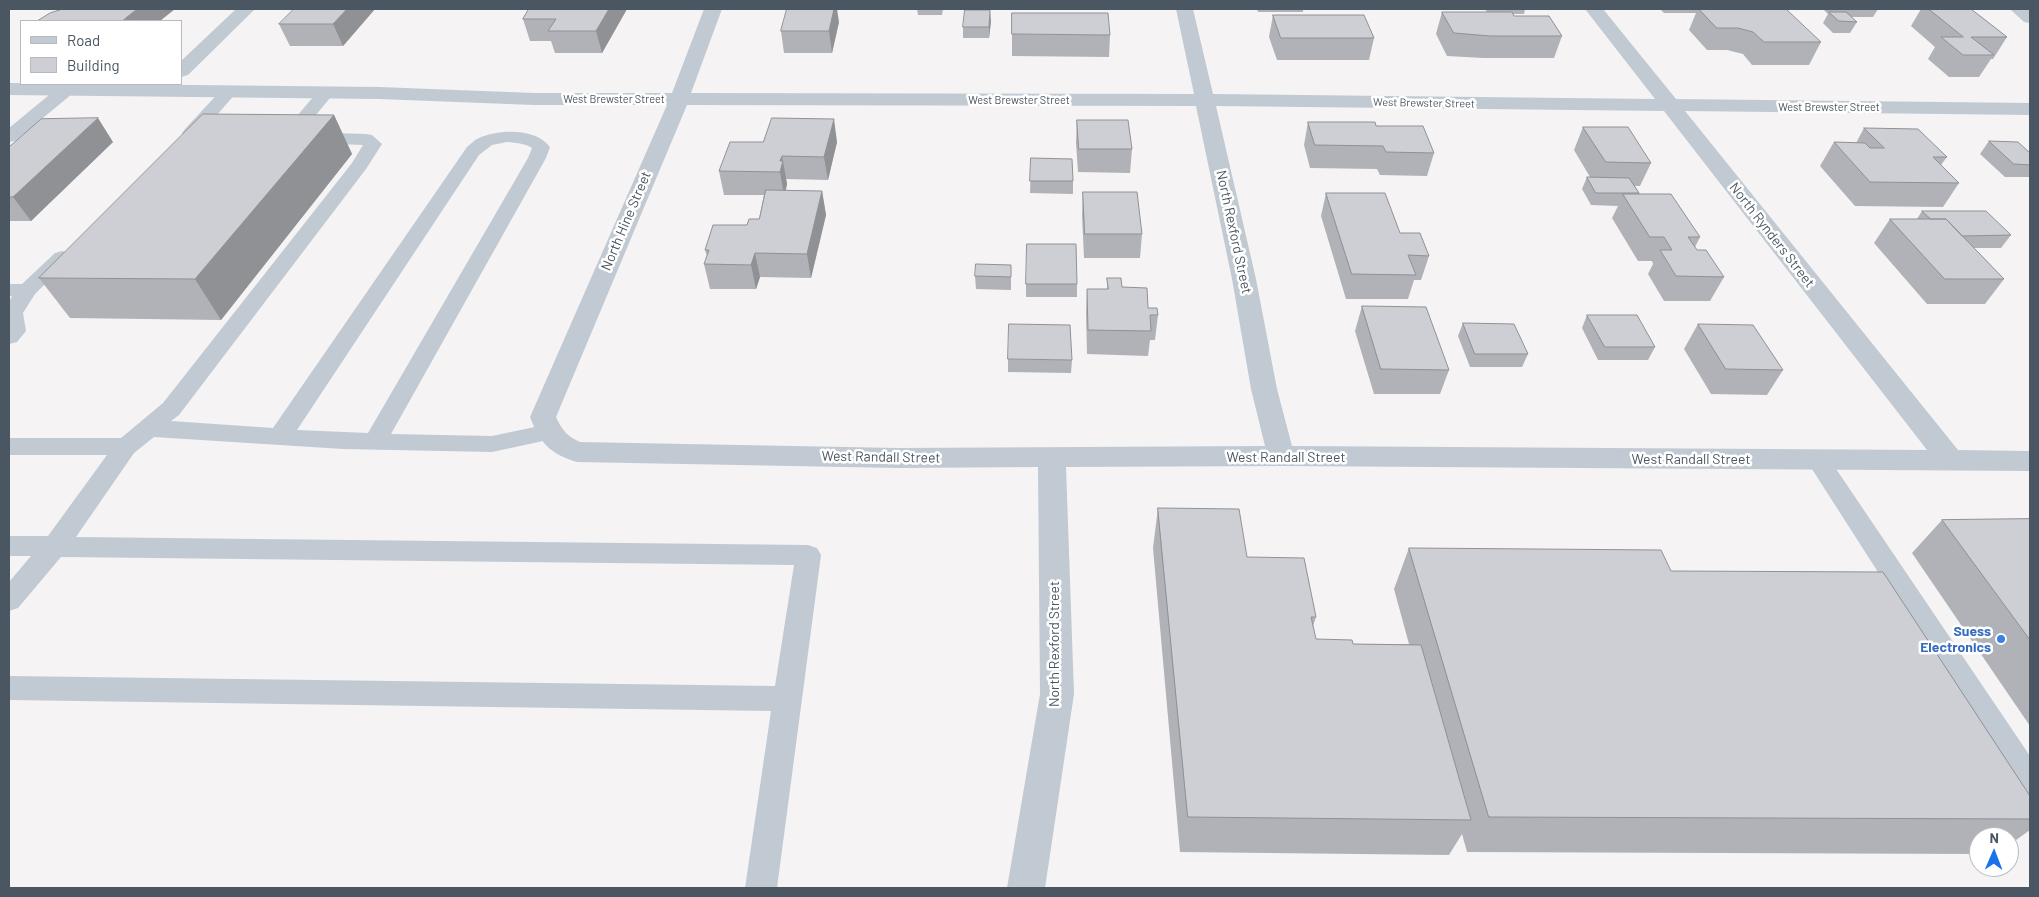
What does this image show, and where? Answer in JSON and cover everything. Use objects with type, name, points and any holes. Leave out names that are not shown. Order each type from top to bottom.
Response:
[{"type":"street","points":[[182,70],[246,9]]},
{"type":"street","name":"North Hine Street","points":[[549,432],[543,417],[546,409],[679,100],[714,9]]},
{"type":"street","name":"North Rexford Street","points":[[1186,9],[1244,279],[1264,389],[1281,456]]},
{"type":"street","name":"North Rynders Street","points":[[1594,9],[1950,460]]},
{"type":"street","points":[[2018,9],[2030,18]]},
{"type":"street","name":"West Brewster Street","points":[[9,89],[66,90],[163,87],[229,92],[534,99],[1207,100],[2030,108]]},
{"type":"street","name":"West Randall Street","points":[[549,432],[560,445],[577,452],[899,458],[1281,456],[2030,462]]},
{"type":"street","name":"North Rexford Street","points":[[1026,888],[1057,694],[1052,458]]},
{"type":"lane","points":[[9,137],[66,90]]},
{"type":"lane","points":[[193,138],[229,92]]},
{"type":"lane","points":[[9,600],[55,546],[126,447],[171,409],[360,165],[373,144],[366,139],[278,137],[326,93]]},
{"type":"lane","points":[[280,436],[473,151],[486,141],[505,138],[535,141],[541,147],[537,158],[375,441]]},
{"type":"lane","points":[[9,337],[15,331],[12,313],[18,290],[75,244]]},
{"type":"lane","points":[[148,428],[375,441],[492,444],[549,432]]},
{"type":"lane","points":[[9,446],[126,447]]},
{"type":"lane","points":[[1818,460],[2030,782]]},
{"type":"lane","points":[[9,546],[808,555],[761,888]]},
{"type":"lane","points":[[9,688],[788,699]]},
{"type":"building","points":[[63,9],[137,9],[123,20],[39,20],[50,13]]},
{"type":"building","points":[[294,9],[347,9],[333,24],[279,24]]},
{"type":"building","points":[[529,9],[609,9],[596,31],[548,31],[556,19],[523,19]]},
{"type":"building","points":[[787,9],[834,9],[829,31],[781,31]]},
{"type":"building","points":[[1699,9],[1786,9],[1821,42],[1764,42],[1753,32],[1738,28],[1717,28]]},
{"type":"building","points":[[1929,9],[1971,9],[2007,37],[1971,37],[1994,55],[1963,55],[1941,37],[1963,37]]},
{"type":"building","points":[[965,10],[990,10],[989,27],[963,27]]},
{"type":"building","points":[[1442,12],[1512,12],[1514,16],[1549,16],[1562,36],[1490,36],[1454,33]]},
{"type":"building","points":[[1829,12],[1846,12],[1857,22],[1839,21]]},
{"type":"building","points":[[1012,13],[1108,13],[1110,35],[1012,34]]},
{"type":"building","points":[[1273,15],[1364,15],[1374,38],[1281,38]]},
{"type":"building","points":[[203,114],[334,115],[195,279],[39,278]]},
{"type":"building","points":[[98,118],[13,197],[9,197],[9,147],[41,119]]},
{"type":"building","points":[[772,118],[834,119],[824,157],[782,156],[780,161],[783,161],[780,172],[719,171],[730,142],[763,142]]},
{"type":"building","points":[[1077,120],[1128,120],[1132,149],[1079,149]]},
{"type":"building","points":[[1308,122],[1375,122],[1376,126],[1423,126],[1434,153],[1386,152],[1383,146],[1315,145]]},
{"type":"building","points":[[1583,127],[1628,127],[1651,163],[1606,162]]},
{"type":"building","points":[[1864,128],[1918,129],[1947,157],[1933,157],[1959,183],[1870,182],[1834,142],[1865,143],[1870,148],[1884,148]]},
{"type":"building","points":[[1989,141],[2018,142],[2030,153],[2030,165],[2014,164]]},
{"type":"building","points":[[1031,158],[1072,159],[1073,181],[1030,181]]},
{"type":"building","points":[[1587,177],[1629,178],[1639,193],[1596,193]]},
{"type":"building","points":[[766,190],[822,191],[807,254],[755,253],[751,265],[704,264],[709,250],[705,250],[713,225],[747,225],[749,219],[759,219]]},
{"type":"building","points":[[1083,192],[1137,192],[1142,234],[1085,234]]},
{"type":"building","points":[[1326,193],[1385,193],[1400,233],[1420,233],[1429,256],[1408,255],[1416,275],[1352,274]]},
{"type":"building","points":[[1623,194],[1671,194],[1700,237],[1688,237],[1697,250],[1706,250],[1724,277],[1676,276],[1660,250],[1672,250],[1664,237],[1650,237]]},
{"type":"building","points":[[1922,211],[1986,211],[2011,235],[1962,236],[1946,219],[1931,219]]},
{"type":"building","points":[[1890,219],[1946,219],[2004,279],[1945,279]]},
{"type":"building","points":[[1027,244],[1076,244],[1077,284],[1026,284]]},
{"type":"building","points":[[976,264],[1011,265],[1011,277],[975,276]]},
{"type":"building","points":[[1107,278],[1121,278],[1122,287],[1147,288],[1148,308],[1157,308],[1158,315],[1150,315],[1151,331],[1088,330],[1087,289],[1108,289]]},
{"type":"building","points":[[1362,306],[1426,307],[1449,370],[1381,369]]},
{"type":"building","points":[[1587,315],[1637,315],[1655,347],[1605,347]]},
{"type":"building","points":[[1463,323],[1514,324],[1528,354],[1475,354]]},
{"type":"building","points":[[1009,324],[1070,325],[1072,360],[1008,359]]},
{"type":"building","points":[[1698,324],[1753,325],[1783,370],[1726,369]]},
{"type":"building","points":[[1158,508],[1239,509],[1247,557],[1304,558],[1316,617],[1311,617],[1316,639],[1352,640],[1353,644],[1421,645],[1471,820],[1188,817]]},
{"type":"building","points":[[2030,519],[2030,640],[1942,520]]},
{"type":"building","points":[[1409,548],[1661,550],[1671,571],[1883,572],[2030,796],[2030,819],[1489,817]]},
{"type":"place","name":"Suess Electronics","points":[[2001,639]]}]
